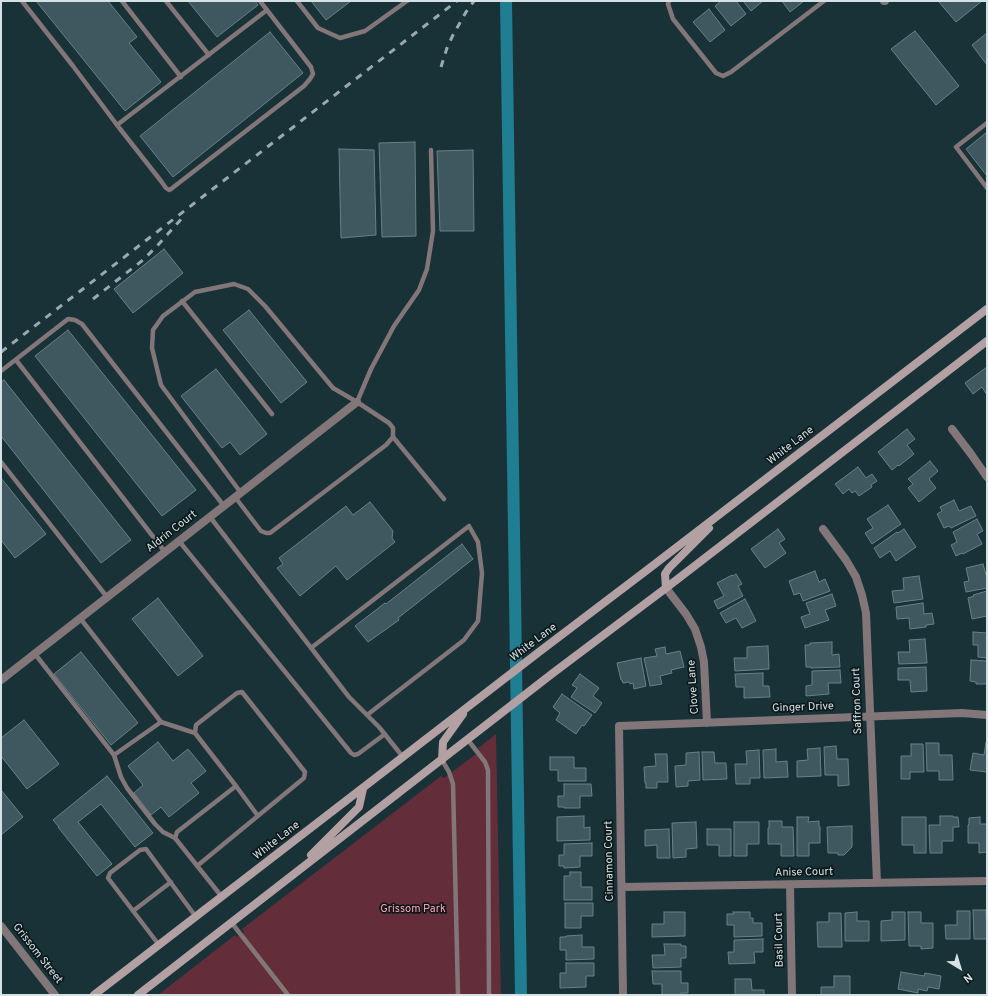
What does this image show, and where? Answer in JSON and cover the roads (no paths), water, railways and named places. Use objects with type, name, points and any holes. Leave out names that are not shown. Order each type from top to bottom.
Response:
[{"type":"main road","name":"White Lane","points":[[94,995],[363,789],[538,652],[987,309]]},
{"type":"main road","points":[[138,995],[554,673],[987,341]]},
{"type":"main road","points":[[666,588],[666,574],[669,568],[735,503]]},
{"type":"main road","points":[[442,760],[443,742],[468,706]]},
{"type":"main road","points":[[288,879],[359,807],[363,789]]},
{"type":"street","name":"Aldrin Court","points":[[1,680],[357,402]]},
{"type":"street","points":[[952,429],[987,477]]},
{"type":"street","name":"Saffron Court","points":[[823,529],[846,560],[856,577],[866,613],[877,883]]},
{"type":"street","name":"Clove Lane","points":[[666,588],[686,614],[695,629],[701,647],[704,662],[707,723]]},
{"type":"street","name":"Ginger Drive","points":[[619,726],[962,713],[987,715]]},
{"type":"street","name":"Cinnamon Court","points":[[619,726],[623,995]]},
{"type":"street","name":"Anise Court","points":[[622,887],[987,881]]},
{"type":"street","name":"Basil Court","points":[[790,884],[792,995]]},
{"type":"street","name":"Grissom Street","points":[[1,926],[55,995]]},
{"type":"lane","points":[[22,1],[169,190],[304,86],[313,74],[311,67],[260,1]]},
{"type":"lane","points":[[122,1],[181,77]]},
{"type":"lane","points":[[166,1],[209,55]]},
{"type":"lane","points":[[297,1],[318,28],[340,38],[365,31],[407,1]]},
{"type":"lane","points":[[669,1],[668,4],[673,19],[716,73],[723,76],[824,1]]},
{"type":"lane","points":[[880,1],[885,1]]},
{"type":"lane","points":[[117,125],[267,10]]},
{"type":"lane","points":[[987,123],[956,147],[987,188]]},
{"type":"lane","points":[[357,402],[371,369],[394,326],[419,290],[427,269],[433,231],[431,150]]},
{"type":"lane","points":[[393,437],[386,445],[270,533],[261,531],[238,495],[161,385],[152,348],[153,330],[163,316],[195,292],[234,284],[248,289],[333,388],[389,423],[393,428],[393,437],[444,499]]},
{"type":"lane","points":[[182,301],[272,414]]},
{"type":"lane","points":[[1,371],[68,319],[75,320],[82,324],[224,506]]},
{"type":"lane","points":[[16,360],[165,552]]},
{"type":"lane","points":[[1,462],[107,597]]},
{"type":"lane","points":[[210,517],[349,697],[379,727],[403,757]]},
{"type":"lane","points":[[311,648],[469,526],[478,542],[482,573],[478,621],[464,640],[367,715]]},
{"type":"lane","points":[[180,541],[354,756],[384,734]]},
{"type":"lane","points":[[80,618],[161,722],[195,733],[258,816]]},
{"type":"lane","points":[[35,654],[114,755],[126,788],[155,824],[163,832],[175,838],[222,897]]},
{"type":"lane","points":[[195,733],[196,725],[237,693],[242,692],[306,772],[304,778],[197,866]]},
{"type":"lane","points":[[114,755],[161,722]]},
{"type":"lane","points":[[468,740],[485,762],[488,770],[489,995]]},
{"type":"lane","points":[[442,760],[449,772],[453,784],[458,995]]},
{"type":"lane","points":[[175,838],[177,832],[236,786]]},
{"type":"lane","points":[[159,945],[108,878],[110,873],[140,850],[146,849],[196,917]]},
{"type":"lane","points":[[133,911],[171,882]]},
{"type":"lane","points":[[231,922],[288,995]]},
{"type":"waterway","points":[[506,1],[521,995]]},
{"type":"railway","points":[[1,352],[457,1]]},
{"type":"railway","points":[[441,67],[453,35],[474,1]]},
{"type":"railway","points":[[93,299],[143,260],[184,216]]},
{"type":"park label","name":"Grissom Park","points":[[413,910]]}]
